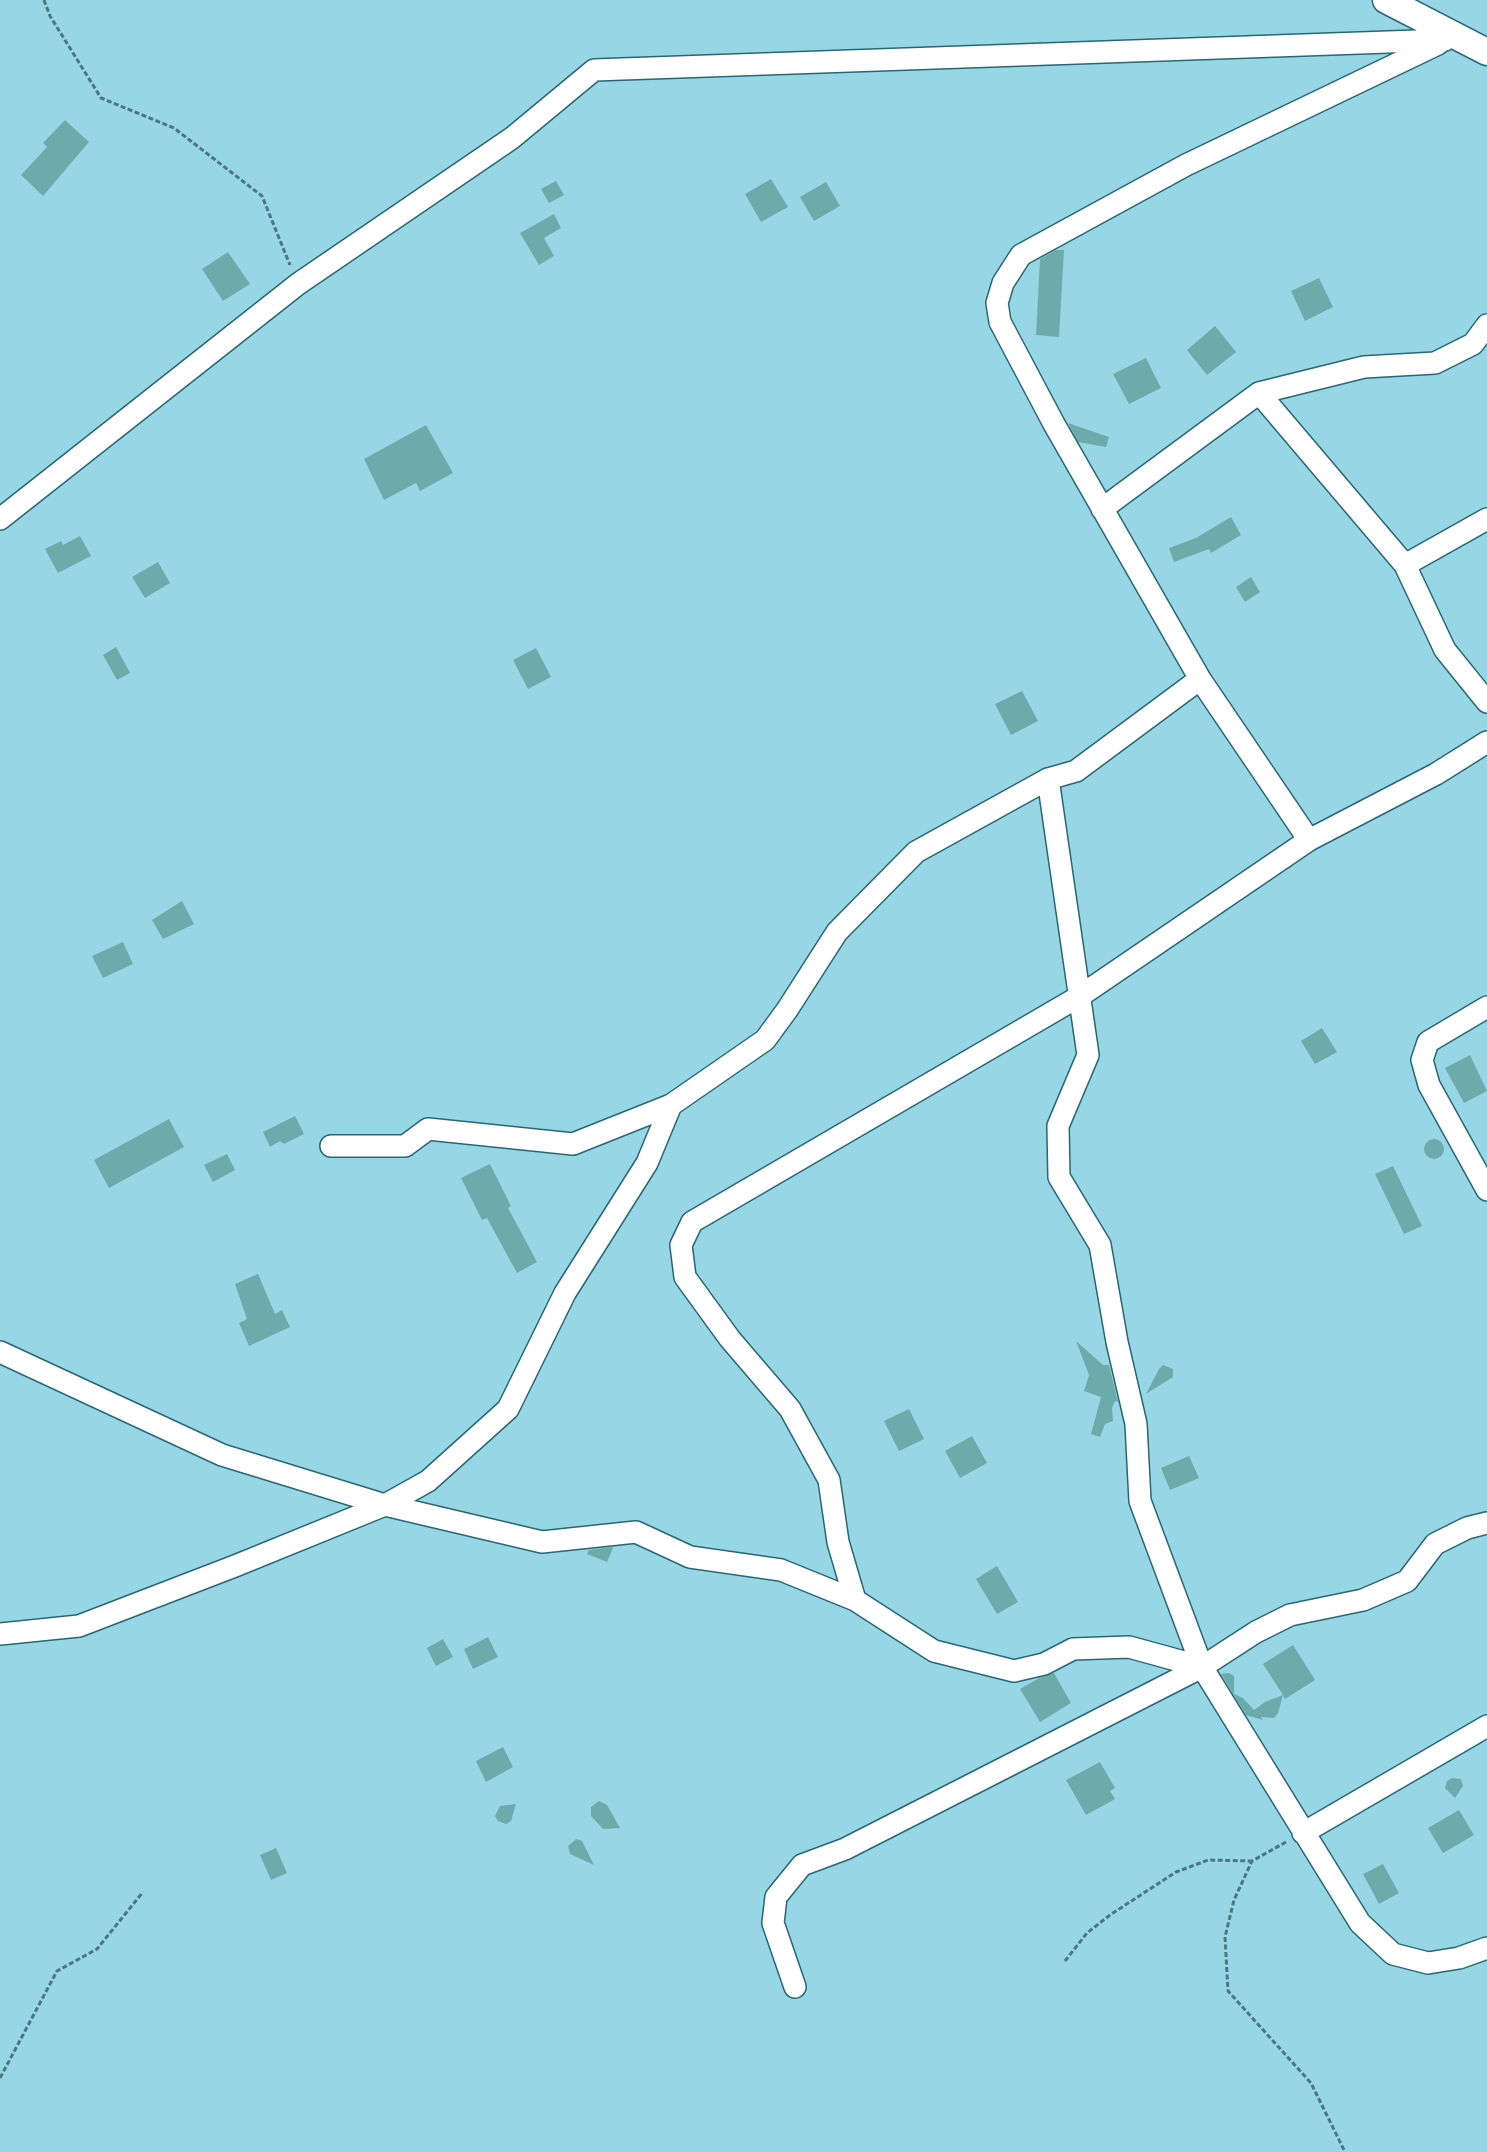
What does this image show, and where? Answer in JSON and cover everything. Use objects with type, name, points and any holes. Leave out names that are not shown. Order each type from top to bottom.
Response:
[{"type":"main road","points":[[1386,0],[1487,52]]},
{"type":"street","points":[[1370,0],[1445,40]]},
{"type":"street","points":[[0,519],[298,284],[512,138],[594,70],[1445,40]]},
{"type":"street","points":[[1309,840],[1200,679],[1102,509],[1000,322],[997,303],[1003,282],[1021,255],[1186,165],[1445,40]]},
{"type":"street","points":[[1102,509],[1259,393],[1364,367],[1435,363],[1473,344],[1487,325]]},
{"type":"street","points":[[1259,393],[1405,565],[1445,650],[1487,702]]},
{"type":"street","points":[[1405,565],[1487,519]]},
{"type":"street","points":[[331,1146],[405,1146],[428,1129],[574,1144],[671,1105],[765,1040],[787,1010],[836,932],[916,852],[1048,779],[1076,771],[1200,679]]},
{"type":"street","points":[[855,1600],[838,1542],[829,1480],[790,1409],[730,1339],[685,1277],[681,1245],[692,1222],[1080,996],[1309,840],[1436,774],[1487,742]]},
{"type":"street","points":[[1048,779],[1088,1055],[1058,1126],[1059,1177],[1100,1244],[1116,1342],[1136,1424],[1140,1501],[1202,1668],[1360,1924],[1393,1954],[1428,1963],[1460,1958],[1487,1948]]},
{"type":"street","points":[[1487,1007],[1428,1042],[1422,1060],[1429,1084],[1487,1190]]},
{"type":"street","points":[[0,1634],[79,1626],[386,1505],[428,1481],[508,1409],[566,1293],[647,1163],[671,1105]]},
{"type":"street","points":[[0,1352],[222,1455],[386,1505],[542,1542],[636,1532],[690,1557],[781,1570],[855,1600],[934,1651],[1014,1671],[1044,1664],[1073,1649],[1129,1646],[1202,1668]]},
{"type":"street","points":[[795,1987],[773,1923],[776,1897],[802,1865],[845,1848],[1202,1668],[1256,1632],[1290,1615],[1363,1600],[1407,1580],[1435,1544],[1466,1528],[1487,1523]]},
{"type":"street","points":[[1303,1833],[1487,1726]]},
{"type":"path","points":[[44,0],[50,16],[101,98],[174,128],[262,196],[298,284]]},
{"type":"path","points":[[1065,1961],[1088,1933],[1110,1915],[1176,1872],[1208,1860],[1252,1861],[1303,1833]]},
{"type":"path","points":[[1252,1861],[1234,1900],[1225,1937],[1228,1991],[1312,2083],[1345,2152]]},
{"type":"path","points":[[0,2078],[57,1972],[97,1949],[143,1892]]},
{"type":"building","points":[[65,120],[89,142],[43,196],[21,175],[47,147],[43,143]]},
{"type":"building","points":[[771,179],[788,207],[761,222],[745,194]]},
{"type":"building","points":[[556,181],[564,195],[549,203],[541,189]]},
{"type":"building","points":[[826,182],[840,206],[814,221],[800,197]]},
{"type":"building","points":[[554,214],[561,228],[544,238],[554,256],[539,265],[520,233]]},
{"type":"building","points":[[1056,250],[1064,250],[1059,337],[1036,335],[1040,259]]},
{"type":"building","points":[[228,252],[250,284],[223,301],[202,269]]},
{"type":"building","points":[[1319,278],[1333,307],[1305,321],[1291,291]]},
{"type":"building","points":[[1215,326],[1236,352],[1207,375],[1187,350]]},
{"type":"building","points":[[1146,358],[1161,388],[1129,404],[1113,374]]},
{"type":"building","points":[[1068,423],[1109,437],[1106,447],[1078,442]]},
{"type":"building","points":[[426,425],[453,473],[420,491],[416,483],[384,500],[364,459]]},
{"type":"building","points":[[1231,517],[1241,535],[1211,553],[1209,549],[1174,562],[1169,548],[1196,538]]},
{"type":"building","points":[[80,536],[91,556],[58,573],[45,549],[61,541],[63,545]]},
{"type":"building","points":[[158,562],[170,583],[145,598],[132,577]]},
{"type":"building","points":[[1251,577],[1260,592],[1245,602],[1236,587]]},
{"type":"building","points":[[116,647],[130,673],[117,680],[103,655]]},
{"type":"building","points":[[536,648],[551,677],[528,689],[513,660]]},
{"type":"building","points":[[1022,691],[1038,721],[1011,735],[995,704]]},
{"type":"building","points":[[182,901],[194,924],[163,939],[152,920]]},
{"type":"building","points":[[123,942],[133,964],[103,978],[92,956]]},
{"type":"building","points":[[1322,1028],[1337,1052],[1315,1064],[1301,1041]]},
{"type":"building","points":[[1470,1055],[1487,1091],[1464,1103],[1445,1068]]},
{"type":"building","points":[[295,1116],[304,1134],[284,1144],[280,1141],[270,1147],[263,1132]]},
{"type":"building","points":[[169,1119],[184,1147],[109,1188],[94,1160]]},
{"type":"building","points":[[1434,1139],[1441,1142],[1444,1149],[1441,1156],[1434,1159],[1427,1156],[1424,1149],[1427,1142]]},
{"type":"building","points":[[227,1154],[235,1170],[213,1182],[204,1165]]},
{"type":"building","points":[[490,1164],[511,1206],[508,1208],[537,1262],[517,1273],[487,1218],[482,1220],[461,1178]]},
{"type":"building","points":[[1393,1166],[1422,1226],[1404,1234],[1375,1174]]},
{"type":"building","points":[[258,1274],[275,1314],[282,1310],[290,1327],[249,1346],[239,1323],[247,1319],[235,1284]]},
{"type":"building","points":[[1076,1341],[1103,1365],[1109,1365],[1118,1402],[1115,1401],[1112,1408],[1113,1421],[1105,1424],[1100,1437],[1091,1434],[1101,1397],[1084,1391],[1089,1375]]},
{"type":"building","points":[[1163,1365],[1173,1369],[1173,1377],[1146,1394],[1159,1369]]},
{"type":"building","points":[[909,1409],[924,1439],[899,1451],[884,1421]]},
{"type":"building","points":[[972,1436],[987,1463],[960,1478],[945,1451]]},
{"type":"building","points":[[1189,1456],[1199,1478],[1170,1490],[1161,1468]]},
{"type":"building","points":[[613,1548],[607,1562],[587,1554],[589,1550]]},
{"type":"building","points":[[997,1566],[1018,1602],[997,1614],[976,1579]]},
{"type":"building","points":[[488,1637],[498,1657],[473,1669],[464,1649]]},
{"type":"building","points":[[443,1639],[453,1657],[436,1666],[427,1648]]},
{"type":"building","points":[[1293,1645],[1315,1680],[1285,1699],[1263,1664]]},
{"type":"building","points":[[1054,1673],[1071,1703],[1040,1722],[1020,1689],[1039,1678]]},
{"type":"building","points":[[1229,1673],[1234,1676],[1234,1694],[1243,1698],[1254,1710],[1265,1702],[1283,1695],[1278,1713],[1274,1718],[1261,1717],[1263,1720],[1246,1715],[1221,1674]]},
{"type":"building","points":[[503,1747],[513,1767],[486,1782],[476,1761]]},
{"type":"building","points":[[1100,1762],[1115,1788],[1110,1791],[1115,1799],[1086,1815],[1066,1780]]},
{"type":"building","points":[[1452,1778],[1461,1779],[1463,1786],[1455,1798],[1445,1788],[1447,1781]]},
{"type":"building","points":[[599,1801],[607,1805],[620,1828],[603,1829],[591,1816],[591,1807]]},
{"type":"building","points":[[516,1804],[511,1821],[506,1824],[498,1821],[495,1816],[500,1806]]},
{"type":"building","points":[[1459,1810],[1474,1835],[1443,1853],[1428,1828]]},
{"type":"building","points":[[576,1839],[582,1841],[594,1865],[570,1854],[568,1846]]},
{"type":"building","points":[[276,1848],[287,1873],[271,1880],[260,1855]]},
{"type":"building","points":[[1383,1864],[1399,1893],[1379,1904],[1363,1874]]}]
